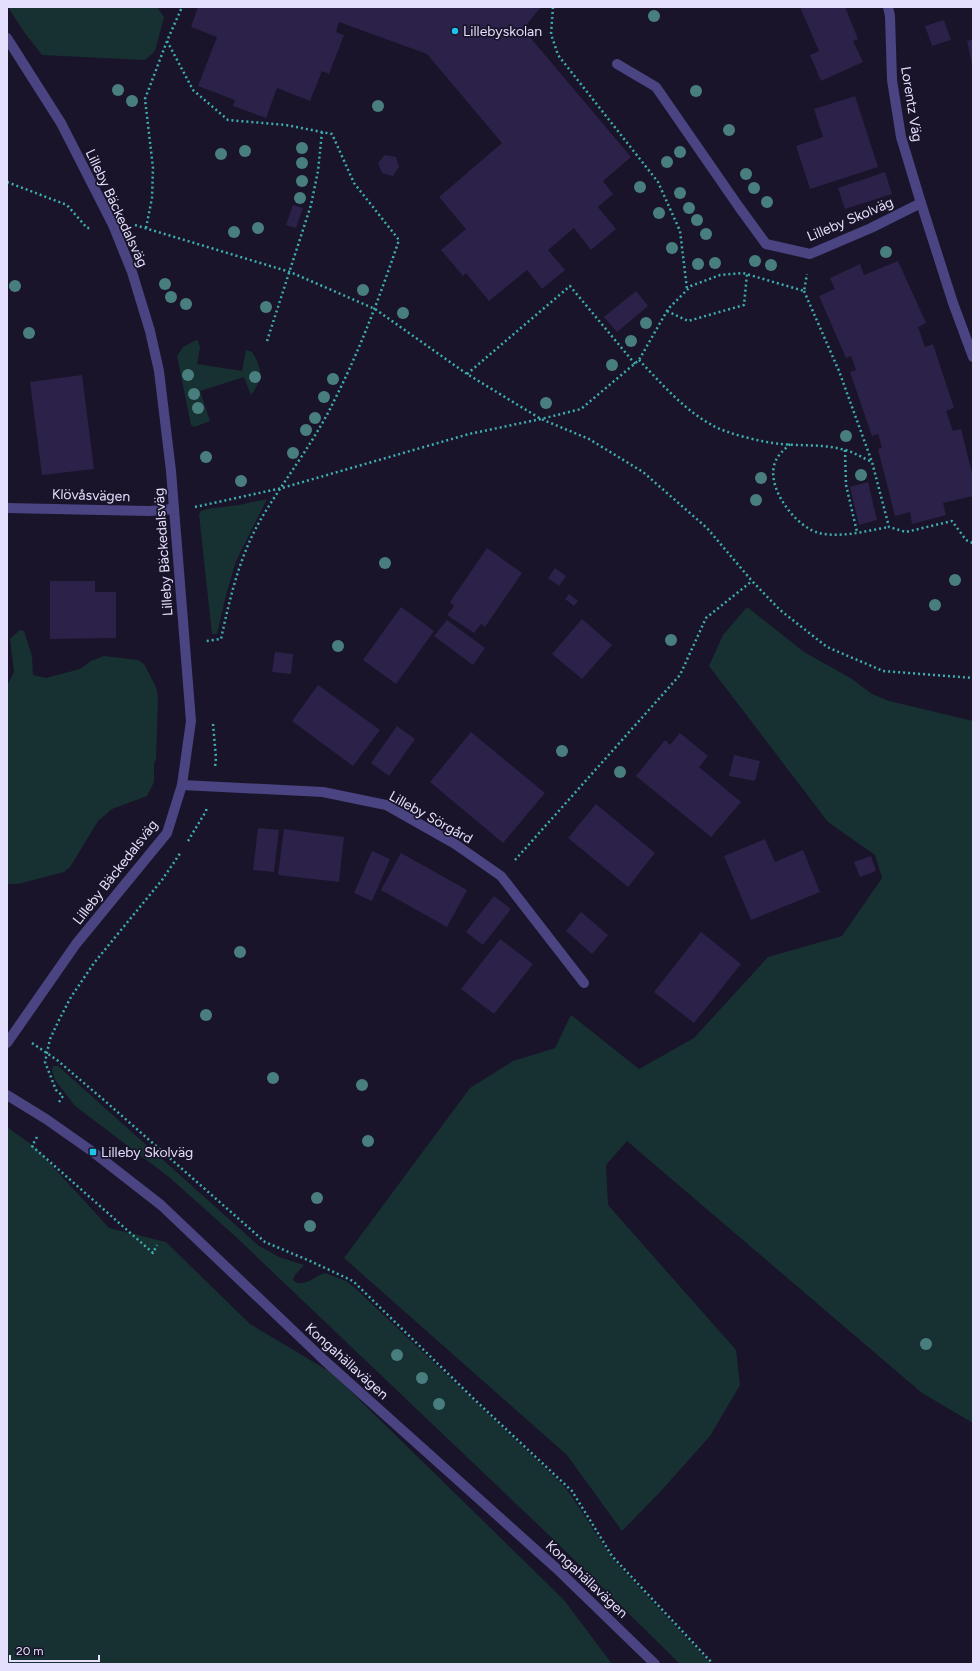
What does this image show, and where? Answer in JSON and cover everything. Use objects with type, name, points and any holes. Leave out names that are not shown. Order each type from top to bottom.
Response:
[{"type":"street","name":"Lorentz Väg","points":[[888,7],[890,16],[892,80],[899,130],[921,203]]},
{"type":"street","name":"Lilleby Bäckedalsväg","points":[[7,38],[61,123],[113,226],[132,272],[150,330],[159,371],[171,471],[191,721],[182,785],[167,833],[76,944],[7,1042]]},
{"type":"street","name":"Lilleby Skolväg","points":[[618,64],[656,87],[738,207],[766,244],[810,254],[871,228],[921,203]]},
{"type":"street","points":[[921,203],[953,303],[973,358]]},
{"type":"street","name":"Klövåsvägen","points":[[7,508],[149,511],[174,509]]},
{"type":"street","name":"Lilleby Sörgård","points":[[182,785],[323,792],[386,805],[455,844],[501,876],[584,983]]},
{"type":"street","name":"Kongahällavägen","points":[[7,1096],[46,1119],[93,1152],[160,1205],[324,1360],[556,1568],[655,1664]]},
{"type":"path","points":[[146,228],[152,198],[154,168],[145,99],[167,40],[182,7]]},
{"type":"path","points":[[553,7],[551,34],[558,55],[658,182],[680,231],[687,290]]},
{"type":"path","points":[[167,40],[193,90],[228,120],[286,125],[332,134],[354,183],[399,240],[375,310],[333,404],[282,488],[261,519],[246,549],[236,578],[221,639],[184,644]]},
{"type":"path","points":[[267,341],[311,205],[318,171],[322,132]]},
{"type":"path","points":[[7,182],[67,205],[87,228],[128,223],[146,228],[290,272],[375,310],[467,374],[541,419],[589,439],[642,472],[708,528],[752,581],[780,610],[827,647],[883,671],[973,678]]},
{"type":"path","points":[[810,254],[804,291],[839,372],[872,462],[889,527]]},
{"type":"path","points":[[174,509],[191,507],[282,488],[469,434],[581,409],[639,360],[667,311],[691,286],[720,274],[744,273],[804,291]]},
{"type":"path","points":[[667,311],[688,321],[744,305],[747,274]]},
{"type":"path","points":[[467,374],[570,286],[634,364]]},
{"type":"path","points":[[639,360],[679,400],[696,415],[712,426],[732,433],[778,444],[828,446],[845,450],[872,462]]},
{"type":"path","points":[[790,444],[779,455],[774,467],[776,489],[782,502],[802,525],[817,532],[838,536],[889,527],[906,532],[952,521],[966,540],[973,543]]},
{"type":"path","points":[[845,450],[846,485],[857,532]]},
{"type":"path","points":[[501,876],[680,674],[706,618],[752,581]]},
{"type":"path","points":[[205,633],[206,648]]},
{"type":"path","points":[[187,842],[206,811],[212,787],[216,758],[213,723]]},
{"type":"path","points":[[46,1052],[50,1039],[71,997],[94,963],[162,880],[183,848]]},
{"type":"path","points":[[14,1030],[46,1052],[111,1106],[265,1242],[310,1260],[353,1281],[572,1492],[612,1556],[713,1664]]},
{"type":"green space","points":[[8,7],[157,7],[164,17],[155,51],[145,60],[42,55],[24,32]]},
{"type":"green space","points":[[196,340],[198,341],[200,347],[197,364],[242,371],[246,350],[252,352],[256,358],[260,369],[260,374],[258,384],[251,395],[244,377],[200,391],[210,421],[194,427],[191,425],[177,356],[183,347]]},
{"type":"green space","points":[[267,499],[236,561],[217,634],[212,634],[199,514],[201,511],[207,509],[239,505]]},
{"type":"green space","points":[[747,607],[804,652],[852,679],[872,694],[889,701],[973,721],[973,1423],[922,1393],[627,1141],[606,1165],[608,1205],[736,1350],[740,1385],[710,1436],[660,1492],[622,1531],[567,1455],[344,1258],[470,1088],[513,1061],[555,1048],[571,1015],[639,1069],[694,1038],[768,957],[842,936],[882,878],[875,855],[828,822],[709,666],[723,635]]},
{"type":"green space","points":[[20,630],[24,631],[32,656],[33,675],[46,678],[80,669],[91,661],[104,656],[138,660],[144,664],[156,687],[158,697],[156,759],[154,763],[154,782],[147,796],[112,809],[98,821],[70,867],[64,872],[18,884],[7,884],[7,686],[14,672],[10,639]]},
{"type":"green space","points":[[53,1066],[58,1066],[259,1246],[279,1257],[304,1265],[295,1275],[293,1280],[305,1283],[325,1273],[346,1281],[354,1287],[564,1486],[604,1547],[619,1566],[711,1664],[680,1664],[553,1539],[236,1237],[169,1177],[75,1106],[55,1080],[52,1070]]},
{"type":"green space","points":[[7,1127],[35,1147],[109,1228],[166,1242],[250,1324],[332,1373],[564,1600],[612,1664],[7,1664]]},
{"type":"building","points":[[198,7],[541,7],[523,29],[631,157],[603,181],[613,194],[598,207],[616,229],[591,250],[574,228],[548,250],[565,270],[542,289],[527,270],[489,301],[466,273],[463,276],[441,250],[466,229],[439,197],[502,143],[427,54],[339,22],[336,32],[344,35],[329,74],[322,71],[310,101],[277,88],[266,118],[233,106],[235,100],[198,86],[217,37],[191,27]]},
{"type":"building","points":[[800,7],[845,7],[858,39],[853,41],[863,62],[821,81],[810,55],[819,51]]},
{"type":"building","points":[[944,20],[951,40],[932,46],[925,26]]},
{"type":"building","points":[[973,39],[973,64],[972,64],[967,41]]},
{"type":"building","points":[[855,96],[878,167],[810,189],[796,146],[823,137],[814,109]]},
{"type":"building","points":[[385,155],[396,157],[399,167],[393,176],[382,173],[378,163]]},
{"type":"building","points":[[885,172],[892,194],[845,209],[838,188]]},
{"type":"building","points":[[293,205],[303,208],[296,228],[286,225]]},
{"type":"building","points":[[898,261],[926,323],[918,327],[925,347],[933,344],[954,408],[946,411],[953,431],[961,429],[973,477],[973,496],[943,503],[946,515],[912,524],[910,512],[895,516],[878,449],[882,448],[878,434],[872,436],[850,372],[856,370],[851,356],[846,358],[819,296],[835,289],[830,278],[860,264],[864,275]]},
{"type":"building","points":[[636,291],[648,306],[617,332],[604,317]]},
{"type":"building","points":[[82,375],[94,469],[42,475],[30,382]]},
{"type":"building","points":[[868,482],[877,520],[859,525],[850,487]]},
{"type":"building","points":[[487,548],[522,573],[485,627],[481,624],[474,633],[447,615],[454,606],[450,602]]},
{"type":"building","points":[[555,568],[566,576],[559,586],[548,578]]},
{"type":"building","points":[[50,581],[95,581],[95,592],[116,592],[116,638],[50,639]]},
{"type":"building","points":[[569,594],[578,601],[574,606],[565,599]]},
{"type":"building","points":[[401,607],[434,631],[396,684],[363,660]]},
{"type":"building","points":[[582,619],[612,645],[582,679],[552,654]]},
{"type":"building","points":[[447,620],[485,648],[473,665],[434,636]]},
{"type":"building","points":[[275,652],[293,654],[291,674],[272,672]]},
{"type":"building","points":[[318,685],[380,730],[353,766],[292,721]]},
{"type":"building","points":[[397,726],[415,739],[389,776],[371,763]]},
{"type":"building","points":[[471,732],[545,793],[503,843],[430,782]]},
{"type":"building","points":[[680,733],[708,756],[699,767],[741,802],[711,837],[636,776],[665,740],[670,745]]},
{"type":"building","points":[[734,755],[760,761],[755,781],[729,776]]},
{"type":"building","points":[[596,804],[655,853],[628,887],[568,838]]},
{"type":"building","points":[[258,828],[279,830],[274,872],[253,870]]},
{"type":"building","points":[[284,829],[344,837],[339,882],[278,875]]},
{"type":"building","points":[[765,839],[775,862],[803,850],[820,892],[751,920],[724,856]]},
{"type":"building","points":[[372,851],[390,859],[372,901],[354,893]]},
{"type":"building","points":[[401,853],[467,890],[447,927],[381,890]]},
{"type":"building","points":[[871,856],[876,871],[860,877],[854,862]]},
{"type":"building","points":[[494,896],[511,909],[483,945],[466,932]]},
{"type":"building","points":[[581,912],[608,935],[592,954],[566,931]]},
{"type":"building","points":[[701,932],[741,964],[694,1023],[654,992]]},
{"type":"building","points":[[500,939],[533,964],[494,1014],[461,989]]},
{"type":"place","name":"Lillebyskolan","points":[[455,31]]},
{"type":"place","name":"Lilleby Skolväg","points":[[93,1152]]}]
